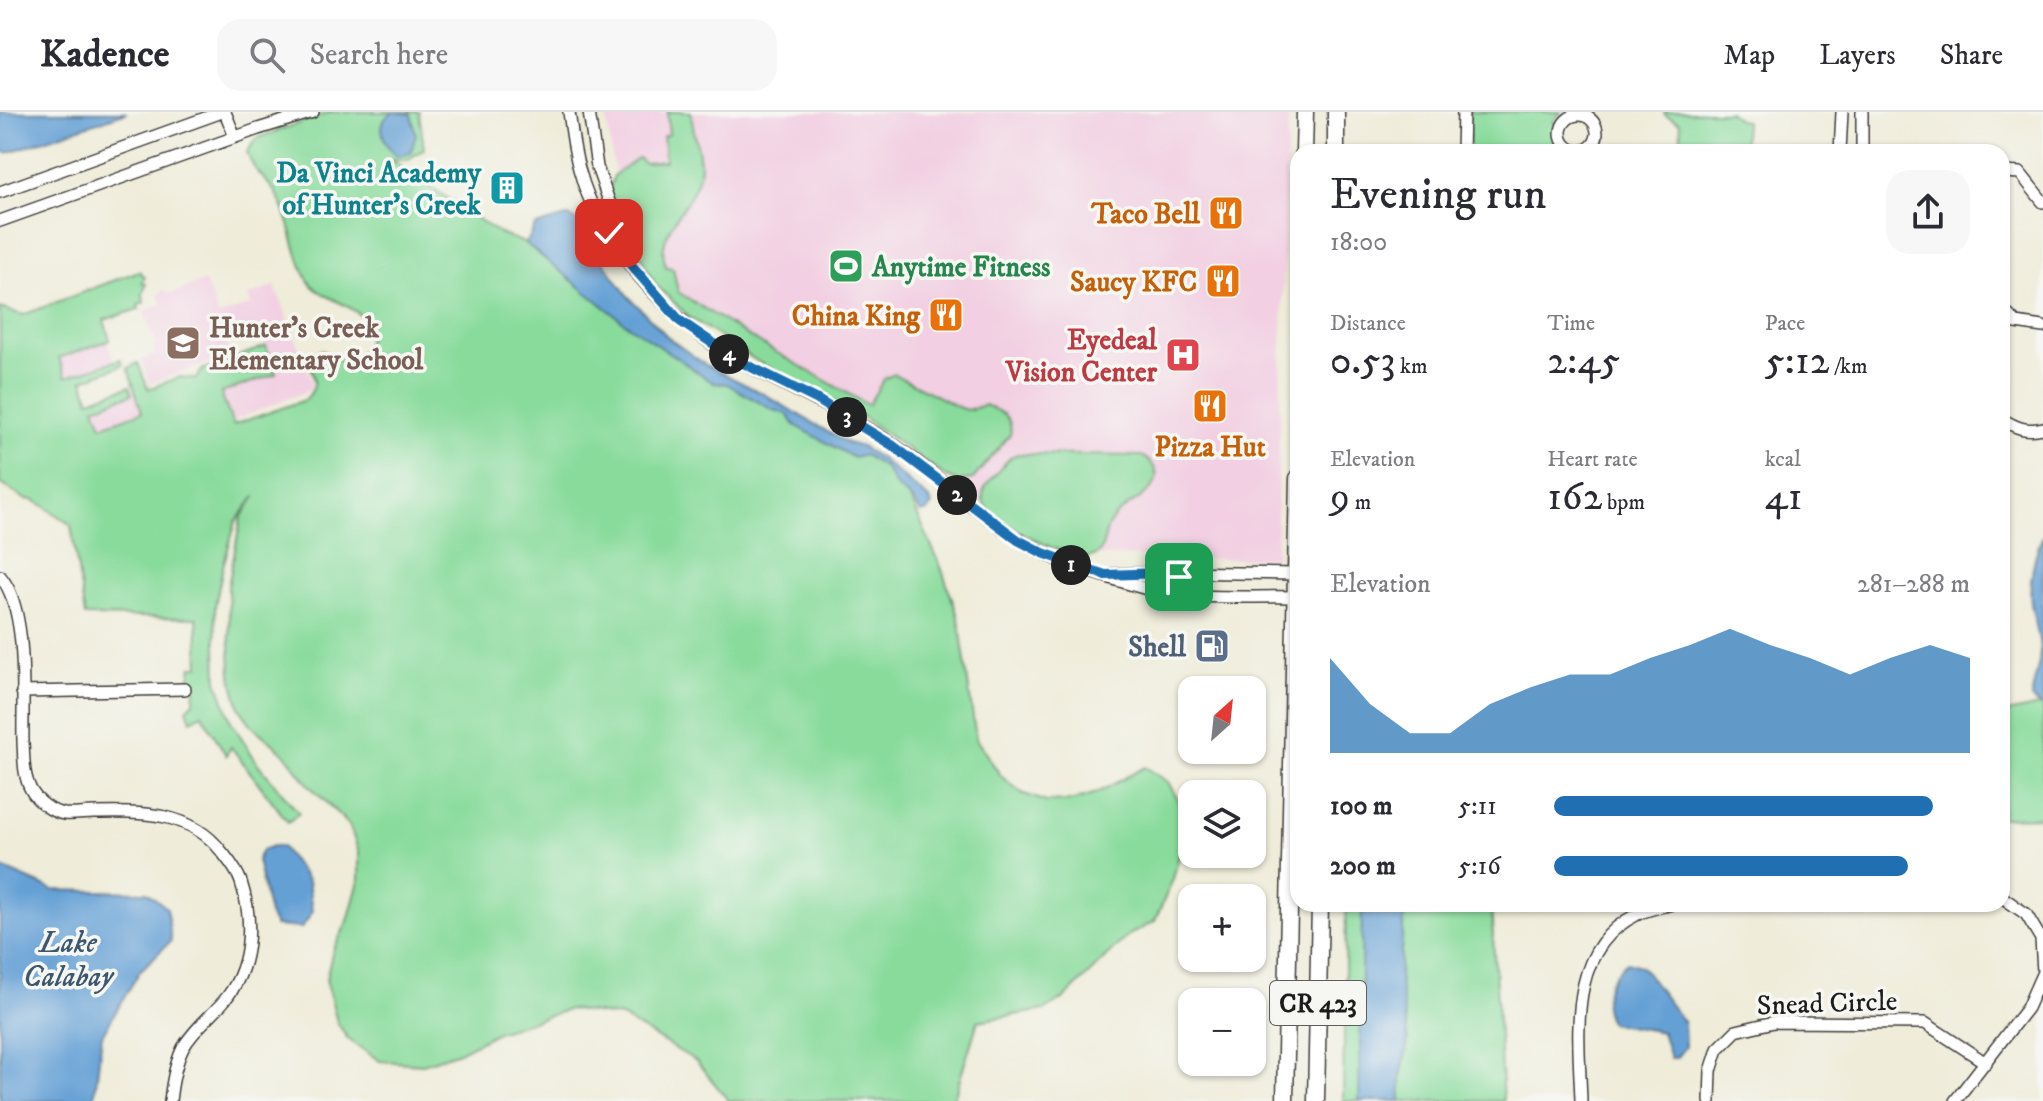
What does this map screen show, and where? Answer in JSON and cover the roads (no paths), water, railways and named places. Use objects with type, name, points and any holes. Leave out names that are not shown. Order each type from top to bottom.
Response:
[{"type":"highway","points":[[1304,144],[1305,112]]},
{"type":"highway","points":[[1336,112],[1336,144]]},
{"type":"highway","name":"CR 423","points":[[1285,1101],[1290,891]]},
{"type":"highway","name":"CR 423","points":[[1316,1101],[1320,912]]},
{"type":"street","points":[[0,192],[224,112],[235,137]]},
{"type":"street","points":[[0,221],[313,112]]},
{"type":"street","points":[[569,112],[580,172],[593,206],[632,266],[680,321],[739,361],[816,399],[892,445],[1018,540],[1043,553],[1169,594],[1290,597]]},
{"type":"street","points":[[589,112],[597,167],[632,266]]},
{"type":"street","points":[[1462,144],[1463,112]]},
{"type":"street","points":[[1840,144],[1842,112]]},
{"type":"street","points":[[1862,112],[1862,144]]},
{"type":"street","points":[[2010,172],[2020,173],[2043,202]]},
{"type":"street","points":[[2010,317],[2016,323],[2043,327]]},
{"type":"street","points":[[2010,424],[2027,430],[2043,428]]},
{"type":"street","points":[[1105,575],[1191,572],[1290,574]]},
{"type":"street","points":[[1169,594],[1179,577],[1191,572]]},
{"type":"street","points":[[0,576],[13,600],[21,633],[24,768],[31,790],[44,805],[62,814],[136,812],[166,816],[191,825],[212,839],[238,873],[248,903],[250,926],[246,958],[225,1000],[196,1029],[182,1050],[172,1080],[170,1101]]},
{"type":"street","points":[[22,692],[185,689]]},
{"type":"street","points":[[1955,1101],[2027,1008],[2043,972],[2041,939],[2026,914],[2010,903]]},
{"type":"street","points":[[1581,1101],[1580,992],[1594,955],[1612,931],[1644,912]]},
{"type":"street","name":"Snead Circle","points":[[1710,1101],[1711,1071],[1718,1049],[1736,1031],[1774,1022],[1925,1023],[1986,1063]]},
{"type":"water","points":[[0,112],[127,112],[7,153],[0,150]]},
{"type":"water","points":[[395,112],[411,114],[416,134],[411,152],[398,156],[388,147],[382,127],[388,116]]},
{"type":"water","points":[[569,216],[585,227],[603,261],[627,295],[671,340],[706,365],[880,458],[929,499],[932,505],[928,511],[921,513],[896,486],[885,468],[864,455],[854,458],[795,425],[787,414],[771,409],[727,384],[714,383],[625,323],[526,244],[535,226]]},
{"type":"water","points":[[2043,535],[2043,707],[2032,699],[2040,651],[2031,594],[2033,568]]},
{"type":"water","points":[[281,846],[308,881],[312,912],[302,928],[275,926],[269,915],[257,860],[262,850]]},
{"type":"water","name":"Lake Calabay","points":[[0,867],[53,890],[147,892],[167,908],[171,941],[140,971],[102,1035],[94,1101],[0,1101]]},
{"type":"water","points":[[1362,912],[1404,912],[1399,976],[1408,1042],[1401,1076],[1401,1101],[1359,1101]]},
{"type":"water","points":[[1627,962],[1645,971],[1684,1023],[1685,1047],[1676,1058],[1670,1058],[1662,1032],[1611,1023],[1605,1007],[1607,990],[1615,974]]},
{"type":"place","name":"Da Vinci Academy of Hunter's Creek","points":[[507,188]]},
{"type":"place","name":"Taco Bell","points":[[1226,213]]},
{"type":"place","name":"Anytime Fitness","points":[[846,266]]},
{"type":"place","name":"Saucy KFC","points":[[1223,281]]},
{"type":"place","name":"China King","points":[[946,315]]},
{"type":"place","name":"Hunter's Creek Elementary School","points":[[183,343]]},
{"type":"place","name":"Eyedeal Vision Center","points":[[1183,355]]},
{"type":"place","name":"Pizza Hut","points":[[1210,406]]},
{"type":"place","name":"Shell","points":[[1212,646]]}]
